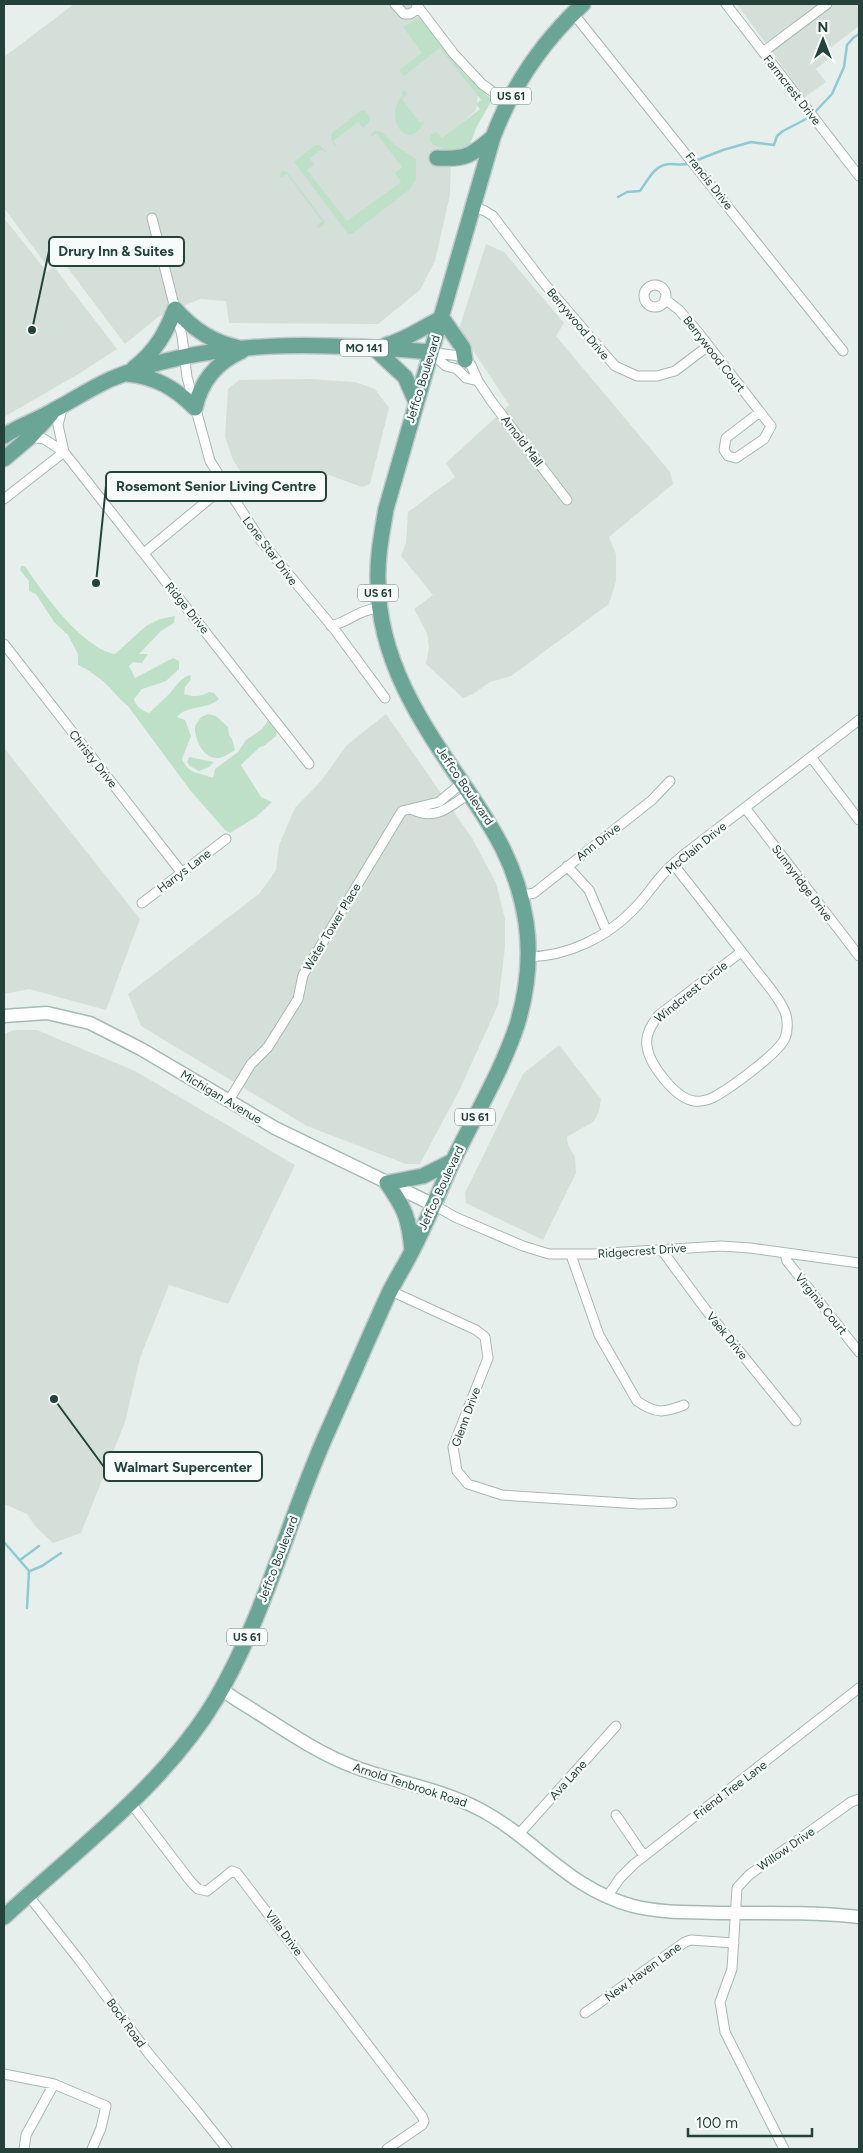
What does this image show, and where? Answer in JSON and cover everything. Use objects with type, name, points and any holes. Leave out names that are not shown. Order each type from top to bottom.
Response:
[{"type":"main road","name":"Jeffco Boulevard","points":[[4,1917],[163,1770],[192,1733],[221,1689],[248,1635],[325,1437],[390,1291],[412,1251],[513,1036],[524,994],[528,957],[526,923],[513,870],[500,840],[427,730],[401,683],[389,651],[379,608],[379,551],[386,509],[493,137],[507,102],[533,58],[578,8]]},
{"type":"main road","points":[[437,158],[462,158],[493,137]]},
{"type":"main road","points":[[126,373],[143,361],[156,347],[165,333],[175,309],[196,329],[215,340],[246,349]]},
{"type":"main road","points":[[374,348],[400,341],[416,330],[442,318],[463,348],[465,360]]},
{"type":"main road","name":"MO 141","points":[[4,436],[20,425],[58,408],[103,383],[126,373],[184,356],[246,349],[298,346],[430,352]]},
{"type":"main road","points":[[374,348],[405,377],[416,402]]},
{"type":"main road","points":[[126,373],[158,380],[181,395],[195,408],[201,388],[210,375],[227,359],[246,349]]},
{"type":"main road","name":"MO 141","points":[[4,458],[30,438],[58,408]]},
{"type":"main road","points":[[412,1251],[406,1211],[387,1183],[423,1176],[453,1161]]},
{"type":"street","points":[[395,4],[404,14],[410,14],[417,6],[454,54],[482,84],[507,102]]},
{"type":"street","name":"Farmcrest Drive","points":[[726,4],[859,176]]},
{"type":"street","points":[[763,52],[827,4]]},
{"type":"street","name":"Francis Drive","points":[[578,8],[843,351]]},
{"type":"street","name":"Berrywood Drive","points":[[472,206],[486,211],[493,216],[543,282],[608,361],[621,370],[637,376],[657,376],[675,370],[708,346]]},
{"type":"street","name":"Lone Star Drive","points":[[152,218],[175,309],[206,452],[261,541],[331,626],[385,698]]},
{"type":"street","name":"Berrywood Court","points":[[665,299],[679,310],[708,346],[760,412],[771,426],[764,439],[736,458],[728,456],[724,450],[726,438],[760,412]]},
{"type":"street","points":[[430,352],[453,355],[465,360]]},
{"type":"street","name":"Arnold Mall","points":[[430,352],[446,366],[458,369],[466,378],[478,381]]},
{"type":"street","name":"Arnold Mall","points":[[465,360],[472,365],[478,381],[567,500]]},
{"type":"street","name":"Ridge Drive","points":[[58,408],[58,425],[64,452]]},
{"type":"street","name":"Ridge Drive","points":[[30,438],[44,439],[64,452],[309,764]]},
{"type":"street","points":[[4,499],[64,452]]},
{"type":"street","points":[[144,553],[226,486]]},
{"type":"street","points":[[331,626],[343,622],[366,609],[379,608]]},
{"type":"street","name":"Christy Drive","points":[[4,644],[182,873]]},
{"type":"street","name":"McClain Drive","points":[[528,957],[539,957],[569,950],[606,932],[635,908],[673,864],[859,720]]},
{"type":"street","points":[[811,757],[859,820]]},
{"type":"street","name":"Ann Drive","points":[[520,896],[539,890],[652,800],[670,781]]},
{"type":"street","name":"Water Tower Place","points":[[228,1102],[251,1064],[268,1047],[298,999],[303,975],[402,811],[413,810],[439,802],[466,788]]},
{"type":"street","name":"Sunnyridge Drive","points":[[746,809],[859,956]]},
{"type":"street","name":"Harrys Lane","points":[[142,903],[226,839]]},
{"type":"street","name":"Windcrest Circle","points":[[673,864],[741,952],[780,1003],[786,1013],[787,1032],[785,1039],[772,1054],[723,1092],[710,1099],[695,1101],[684,1097],[665,1080],[650,1058],[646,1045],[648,1034],[652,1024],[659,1015],[741,952]]},
{"type":"street","points":[[567,866],[588,890],[606,932]]},
{"type":"street","name":"Michigan Avenue","points":[[4,1016],[47,1013],[68,1016],[90,1023],[142,1049],[228,1102],[324,1154],[434,1205]]},
{"type":"street","name":"Ridgecrest Drive","points":[[434,1205],[455,1217],[522,1246],[550,1254],[721,1246],[750,1248],[859,1263]]},
{"type":"street","name":"Vaek Drive","points":[[661,1249],[706,1310],[796,1421]]},
{"type":"street","points":[[571,1254],[600,1335],[637,1400],[647,1408],[658,1412],[684,1405]]},
{"type":"street","name":"Virginia Court","points":[[785,1254],[787,1261],[859,1352]]},
{"type":"street","name":"Glenn Drive","points":[[390,1291],[476,1330],[485,1337],[488,1358],[453,1447],[457,1471],[468,1484],[502,1495],[640,1504],[672,1503]]},
{"type":"street","name":"Friend Tree Lane","points":[[607,1897],[620,1878],[644,1856],[859,1688]]},
{"type":"street","name":"Arnold Tenbrook Road","points":[[221,1689],[340,1761],[457,1798],[480,1809],[520,1834],[573,1879],[607,1897],[650,1909],[683,1912],[859,1917]]},
{"type":"street","name":"Ava Lane","points":[[520,1834],[616,1726]]},
{"type":"street","name":"Willow Drive","points":[[784,2149],[725,2032],[721,2015],[720,2002],[732,1969],[736,1894],[740,1882],[852,1802],[859,1799]]},
{"type":"street","name":"Villa Drive","points":[[130,1802],[167,1854],[198,1889],[207,1891],[232,1871],[237,1873],[424,2121],[422,2125],[387,2149]]},
{"type":"street","points":[[616,1815],[644,1856]]},
{"type":"street","name":"Bock Road","points":[[28,1895],[149,2054],[227,2149]]},
{"type":"street","name":"New Haven Lane","points":[[585,2013],[685,1942],[691,1940],[734,1943]]},
{"type":"street","points":[[4,2074],[54,2084],[106,2106],[101,2128],[92,2149]]},
{"type":"street","points":[[24,2149],[26,2135],[54,2084]]},
{"type":"shaded area","points":[[74,4],[421,4],[478,96],[476,110],[452,132],[450,195],[435,261],[420,290],[378,324],[229,323],[226,301],[200,299],[158,317],[125,344],[58,255],[45,263],[4,208],[4,57]]},
{"type":"shaded area","points":[[737,4],[859,4],[859,26],[829,49],[833,55],[816,69],[826,82],[805,97]]},
{"type":"shaded area","points":[[4,218],[47,272],[54,267],[117,349],[4,417]]},
{"type":"shaded area","points":[[486,244],[504,252],[564,323],[556,336],[670,472],[673,484],[609,537],[616,554],[616,581],[609,604],[511,676],[490,682],[473,694],[463,698],[426,664],[429,647],[427,633],[414,609],[433,595],[401,556],[406,543],[408,512],[455,477],[446,463],[509,405],[459,329]]},
{"type":"shaded area","points":[[310,379],[355,382],[375,389],[389,408],[370,484],[362,487],[329,475],[290,472],[243,475],[233,460],[225,437],[228,389],[239,380]]},
{"type":"shaded area","points":[[386,714],[472,838],[496,883],[505,919],[505,947],[498,1005],[460,1089],[420,1164],[406,1164],[307,1126],[141,1026],[128,994],[259,894],[276,870],[279,845],[295,808],[321,781],[347,745]]},
{"type":"shaded area","points":[[4,748],[140,919],[106,1010],[29,989],[4,994]]},
{"type":"shaded area","points":[[14,1030],[37,1030],[135,1071],[295,1165],[228,1304],[169,1285],[140,1358],[125,1422],[81,1533],[53,1543],[36,1527],[27,1514],[4,1504],[4,1034]]},
{"type":"shaded area","points":[[559,1045],[601,1099],[599,1111],[594,1121],[567,1137],[568,1145],[575,1157],[576,1173],[543,1240],[466,1203],[465,1193],[523,1074]]},
{"type":"green space","points":[[420,17],[462,72],[492,100],[476,128],[469,148],[455,154],[432,144],[430,140],[431,134],[437,132],[442,138],[480,109],[476,104],[481,100],[440,48],[404,76],[399,70],[422,53],[403,27]]},
{"type":"green space","points":[[404,90],[407,94],[402,99],[420,123],[425,120],[419,130],[412,135],[405,134],[396,122],[397,104]]},
{"type":"green space","points":[[364,110],[370,117],[369,122],[363,128],[358,122],[333,141],[335,146],[331,140],[332,133],[360,111]]},
{"type":"green space","points":[[375,131],[382,132],[395,145],[416,159],[416,179],[410,189],[352,234],[348,234],[294,162],[315,145],[319,145],[327,152],[322,149],[310,158],[314,165],[307,170],[347,221],[401,182],[395,173],[402,167],[376,133],[371,137],[371,134]]},
{"type":"green space","points":[[282,171],[287,172],[324,221],[324,225],[319,228],[317,226],[322,221],[287,174],[282,177],[279,176]]},
{"type":"green space","points":[[21,566],[25,566],[64,618],[77,631],[103,650],[115,654],[146,626],[160,619],[175,616],[174,623],[161,631],[139,654],[148,654],[142,663],[133,662],[129,666],[135,678],[173,658],[179,661],[179,669],[166,681],[142,689],[134,699],[136,704],[149,713],[168,696],[181,680],[191,675],[184,694],[197,696],[209,692],[214,693],[219,699],[209,705],[181,713],[177,717],[185,720],[191,736],[182,759],[191,770],[213,778],[215,769],[238,752],[246,740],[262,729],[269,719],[277,730],[276,736],[260,747],[241,765],[261,797],[272,802],[256,817],[230,833],[225,830],[190,790],[128,706],[101,680],[78,665],[78,654],[68,635],[54,622],[36,594],[29,591],[29,581],[20,570]]},
{"type":"green space","points":[[208,714],[216,716],[228,727],[229,735],[232,739],[235,750],[221,758],[211,757],[207,754],[200,746],[196,736],[195,726],[201,717]]},
{"type":"green space","points":[[189,757],[214,762],[209,767],[199,771],[187,762]]},
{"type":"waterway","points":[[814,113],[832,94],[844,67],[847,45],[859,34]]},
{"type":"waterway","points":[[695,161],[751,142],[774,145],[777,136],[783,131],[808,118]]},
{"type":"waterway","points":[[618,197],[627,192],[640,191],[652,173],[660,167],[670,164],[682,165],[690,163]]},
{"type":"waterway","points":[[4,1542],[29,1571],[27,1608]]},
{"type":"waterway","points":[[20,1560],[39,1546]]},
{"type":"waterway","points":[[30,1571],[42,1566],[61,1553]]},
{"type":"place","name":"Drury Inn & Suites","points":[[32,330]]},
{"type":"place","name":"Rosemont Senior Living Centre","points":[[96,583]]},
{"type":"place","name":"Walmart Supercenter","points":[[54,1399]]}]
